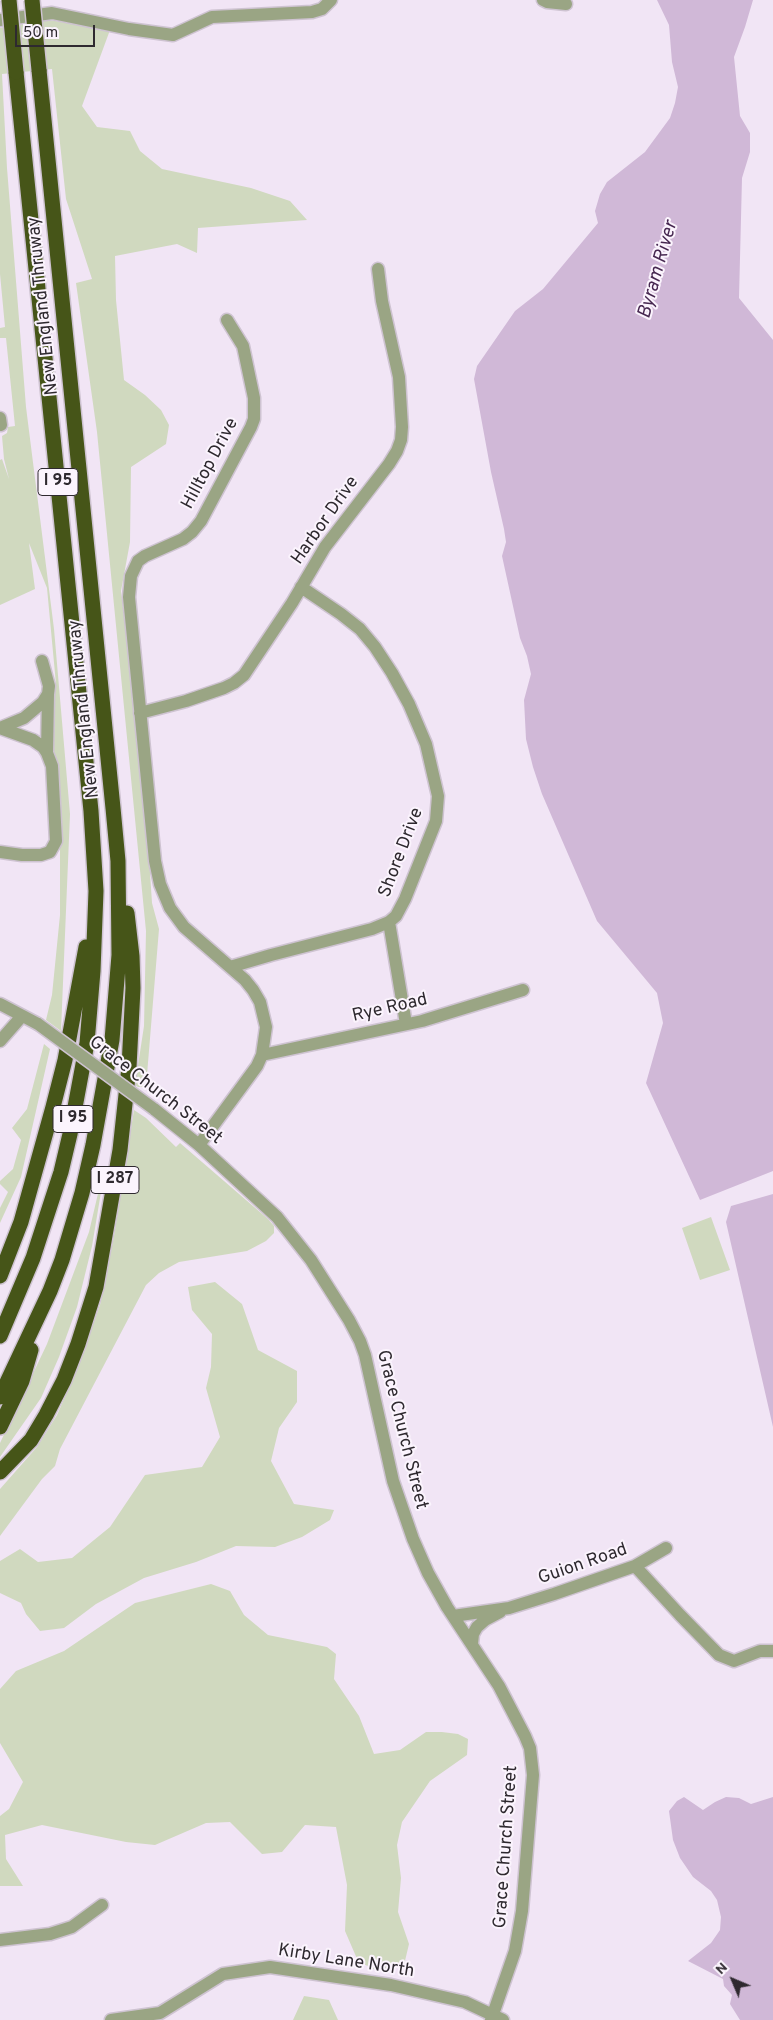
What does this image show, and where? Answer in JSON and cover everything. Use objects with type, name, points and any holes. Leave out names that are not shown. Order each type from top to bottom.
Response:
[{"type":"highway","name":"New England Thruway","points":[[0,1336],[41,1234],[61,1172],[70,1134],[87,1043],[93,971],[96,891],[89,792],[9,0]]},
{"type":"highway","name":"New England Thruway","points":[[0,1397],[62,1260],[82,1193],[106,1079],[112,1040],[119,955],[118,861],[32,0]]},
{"type":"highway","name":"I 287","points":[[0,1472],[31,1440],[56,1396],[78,1344],[98,1279],[120,1150],[133,1013],[132,956],[118,861]]},
{"type":"highway","points":[[0,1276],[20,1222],[65,1060],[96,891]]},
{"type":"highway","points":[[0,1258],[20,1222]]},
{"type":"highway","points":[[0,1427],[22,1381],[44,1303]]},
{"type":"street","points":[[0,20],[52,13],[129,29],[173,35],[212,17],[312,12],[322,9],[331,0]]},
{"type":"street","points":[[544,0],[566,4]]},
{"type":"street","name":"Harbor Drive","points":[[140,713],[186,701],[234,683],[251,666],[325,547],[389,464],[401,440],[402,427],[397,364],[382,301],[378,269]]},
{"type":"street","name":"Hilltop Drive","points":[[226,320],[243,346],[252,384],[254,419],[202,521],[183,539],[138,561],[133,568],[129,597],[155,861],[162,889],[170,908],[184,927],[245,980],[260,1002],[266,1028],[262,1055]]},
{"type":"street","name":"Shore Drive","points":[[230,967],[271,954],[372,929],[389,922],[396,916],[406,899],[436,821],[438,796],[430,760],[426,744],[409,704],[375,647],[351,622],[301,587]]},
{"type":"street","points":[[0,852],[40,855],[50,852],[56,841],[52,766],[47,753],[49,686],[42,661]]},
{"type":"street","points":[[0,728],[24,718],[43,702],[48,694]]},
{"type":"street","points":[[0,728],[33,740],[47,753]]},
{"type":"street","points":[[389,922],[406,1024]]},
{"type":"street","name":"Rye Road","points":[[262,1055],[406,1024],[523,990]]},
{"type":"street","name":"Grace Church Street","points":[[0,1004],[38,1024],[154,1109],[199,1145],[252,1192],[290,1232],[311,1260],[360,1341],[399,1502],[425,1567],[520,1724],[530,1748],[532,1790],[525,1890],[516,1951],[496,2018]]},
{"type":"street","points":[[0,1041],[22,1016]]},
{"type":"street","points":[[199,1145],[248,1079],[262,1055]]},
{"type":"street","name":"Guion Road","points":[[453,1616],[508,1608],[562,1592],[635,1566],[666,1548]]},
{"type":"street","points":[[635,1566],[720,1655],[734,1661],[760,1651],[773,1651]]},
{"type":"street","name":"Guion Road","points":[[472,1644],[473,1634],[477,1627],[485,1620],[508,1608]]},
{"type":"street","points":[[0,1940],[50,1934],[72,1928],[102,1904]]},
{"type":"street","name":"Kirby Lane North","points":[[111,2020],[160,2013],[223,1974],[270,1967],[391,1985],[465,2002],[496,2018]]},
{"type":"green space","points":[[49,20],[110,30],[82,106],[97,127],[130,131],[140,151],[162,169],[251,188],[290,201],[307,220],[198,228],[197,253],[177,244],[115,256],[116,300],[124,380],[145,395],[161,410],[169,425],[166,444],[131,467],[130,542],[121,591],[144,782],[152,903],[159,929],[146,1087],[135,1085],[144,1026],[146,931],[97,432],[76,283],[92,279],[66,199],[52,69],[2,74],[7,168],[26,407],[54,629],[70,814],[61,1031],[46,1020],[52,995],[60,915],[60,846],[51,726],[51,705],[56,684],[47,588],[29,543],[35,589],[0,605],[0,460],[2,459],[9,479],[4,459],[2,436],[7,433],[8,427],[15,426],[6,338],[0,338],[0,328],[5,327],[0,274],[0,28]]},
{"type":"green space","points":[[44,1044],[50,1049],[21,1177],[0,1223],[0,1208],[8,1192],[0,1184],[0,1181],[13,1169],[21,1140],[12,1128],[27,1109]]},
{"type":"green space","points":[[134,1110],[146,1118],[176,1147],[180,1143],[268,1219],[274,1226],[274,1233],[266,1241],[247,1251],[179,1262],[159,1273],[146,1285],[60,1449],[55,1466],[42,1479],[0,1536],[0,1489],[37,1447],[57,1415],[75,1374],[100,1305],[114,1236]]},
{"type":"green space","points":[[100,1185],[102,1186],[92,1246],[77,1307],[59,1357],[41,1398],[0,1457],[0,1443],[47,1344],[89,1232]]},
{"type":"green space","points":[[711,1217],[730,1270],[700,1280],[682,1228]]},
{"type":"green space","points":[[215,1282],[242,1304],[258,1350],[297,1371],[297,1402],[279,1428],[271,1461],[294,1504],[334,1510],[330,1520],[302,1537],[275,1547],[236,1546],[196,1562],[144,1578],[96,1604],[64,1628],[40,1631],[26,1614],[21,1603],[0,1593],[0,1561],[20,1549],[38,1562],[72,1558],[110,1527],[145,1475],[202,1467],[220,1437],[206,1388],[211,1367],[212,1334],[192,1310],[188,1287]]},
{"type":"green space","points":[[211,1584],[230,1591],[244,1615],[268,1635],[327,1647],[336,1654],[334,1679],[359,1716],[374,1754],[400,1750],[426,1732],[458,1734],[468,1739],[467,1755],[430,1781],[402,1822],[397,1845],[401,1878],[398,1912],[409,1944],[404,1965],[377,1971],[358,1961],[345,1931],[347,1885],[336,1827],[305,1825],[282,1852],[262,1854],[230,1822],[206,1823],[155,1845],[126,1842],[42,1825],[5,1835],[6,1859],[23,1886],[0,1886],[0,1816],[9,1809],[23,1782],[0,1743],[0,1689],[16,1671],[64,1651],[135,1603]]},
{"type":"green space","points":[[304,1996],[329,2000],[338,2020],[293,2020]]},
{"type":"water","name":"Byram River","points":[[657,0],[753,0],[734,57],[740,116],[750,133],[750,152],[742,178],[739,298],[773,340],[773,1171],[700,1200],[646,1083],[663,1023],[657,993],[597,921],[542,794],[533,767],[526,739],[524,700],[531,674],[520,638],[502,556],[506,542],[504,529],[491,472],[474,379],[477,366],[515,311],[543,289],[598,223],[595,211],[600,194],[607,182],[645,152],[670,118],[678,87],[672,62],[669,25]]},
{"type":"water","points":[[773,1194],[773,1427],[726,1222],[731,1206]]},
{"type":"water","points":[[684,1797],[703,1810],[726,1797],[739,1798],[751,1804],[773,1797],[773,2020],[740,2020],[730,2004],[732,1995],[724,1986],[723,1979],[688,1961],[711,1943],[720,1930],[721,1917],[717,1900],[711,1891],[693,1877],[680,1858],[673,1840],[669,1811],[677,1801]]}]
